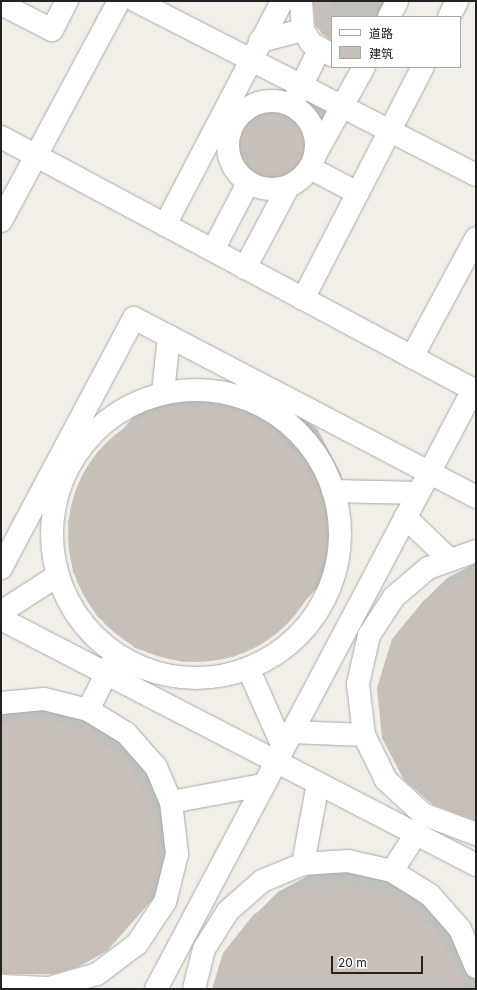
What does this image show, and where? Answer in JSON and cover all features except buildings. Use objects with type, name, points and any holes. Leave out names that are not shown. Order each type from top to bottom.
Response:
[{"type":"street","points":[[17,1],[30,19]]},
{"type":"street","points":[[1,4],[52,30],[67,1]]},
{"type":"street","points":[[1,221],[119,1]]},
{"type":"street","points":[[136,1],[252,56],[301,85],[476,175]]},
{"type":"street","points":[[165,225],[225,124],[252,56],[282,1]]},
{"type":"street","points":[[292,105],[301,85],[326,53],[302,30],[301,1]]},
{"type":"street","points":[[388,1],[389,16]]},
{"type":"street","points":[[390,16],[397,1]]},
{"type":"street","points":[[252,56],[302,30]]},
{"type":"street","points":[[252,56],[264,101]]},
{"type":"street","points":[[245,268],[288,187],[313,162],[363,68]]},
{"type":"street","points":[[303,299],[422,68]]},
{"type":"street","points":[[225,124],[264,101],[292,105],[312,126],[313,162]]},
{"type":"street","points":[[225,124],[228,157],[234,170],[248,183],[273,190],[288,187]]},
{"type":"street","points":[[1,137],[474,391],[405,517],[156,989]]},
{"type":"street","points":[[313,162],[358,193]]},
{"type":"street","points":[[213,250],[248,183]]},
{"type":"street","points":[[412,357],[476,238]]},
{"type":"street","points":[[1,568],[64,464],[134,318],[169,336],[256,392],[429,472],[476,497]]},
{"type":"street","points":[[163,393],[169,336]]},
{"type":"street","points":[[208,389],[256,392],[289,423],[319,457],[333,491],[340,543],[328,592],[300,634],[260,664],[212,679],[162,676],[111,665],[79,621],[57,576],[51,526],[64,464],[86,439],[121,410],[163,393],[208,389]]},
{"type":"street","points":[[333,491],[418,493]]},
{"type":"street","points":[[405,517],[450,560]]},
{"type":"street","points":[[476,551],[428,568],[394,597],[370,635],[358,684],[364,735],[386,780],[423,814],[476,834]]},
{"type":"street","points":[[1,612],[57,576]]},
{"type":"street","points":[[321,604],[354,614],[376,625]]},
{"type":"street","points":[[1,619],[111,665],[283,747],[364,735]]},
{"type":"street","points":[[88,710],[111,665]]},
{"type":"street","points":[[248,668],[283,747],[318,783],[476,865]]},
{"type":"street","points":[[1,703],[44,699],[88,710],[126,733],[156,767],[171,802],[177,854],[165,902],[137,944],[97,974],[74,986],[49,988],[1,986]]},
{"type":"street","points":[[303,864],[318,783]]},
{"type":"street","points":[[171,802],[263,785]]},
{"type":"street","points":[[392,871],[416,834]]},
{"type":"street","points":[[194,989],[204,949],[228,910],[262,881],[303,864],[348,861],[392,871],[430,895],[460,929],[474,958]]},
{"type":"street","points":[[158,913],[210,938]]}]
